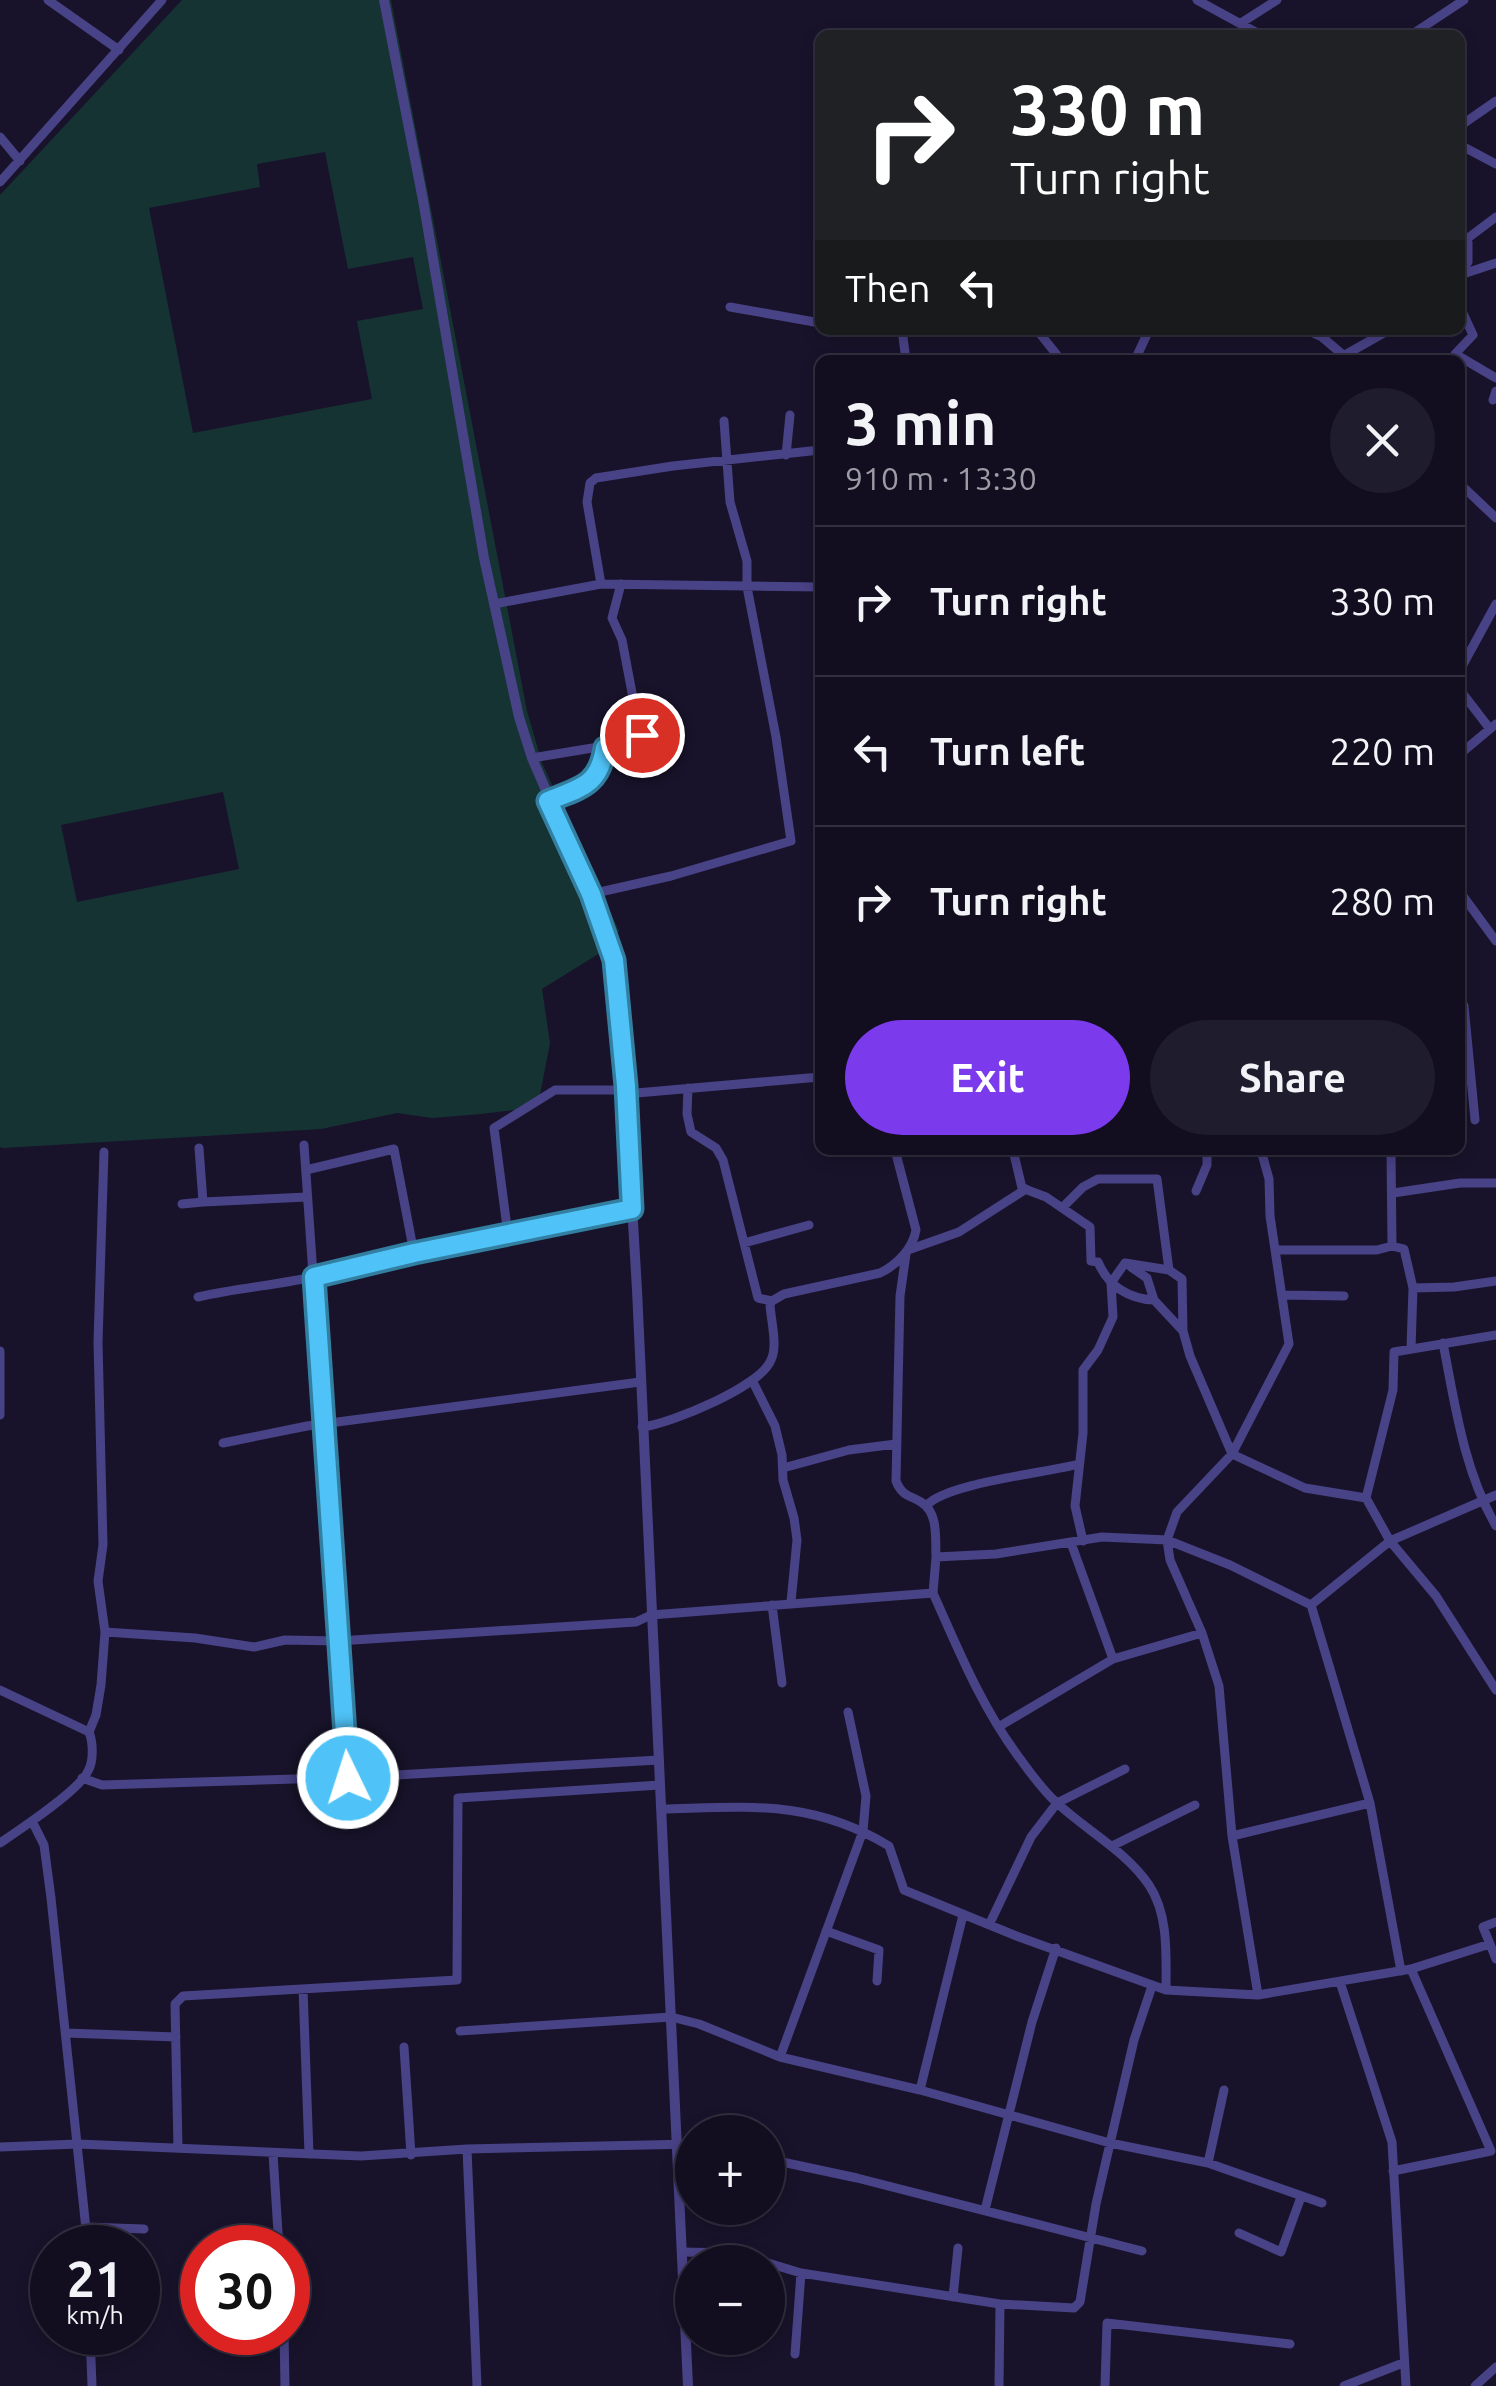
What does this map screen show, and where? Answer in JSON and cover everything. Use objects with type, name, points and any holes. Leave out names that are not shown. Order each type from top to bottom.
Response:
[{"type":"street","points":[[48,0],[119,50]]},
{"type":"street","points":[[0,182],[162,0]]},
{"type":"street","points":[[384,0],[424,200],[494,604],[532,758],[591,894],[614,960],[626,1092],[675,2115]]},
{"type":"street","points":[[1198,0],[1252,30]]},
{"type":"street","points":[[1241,23],[1277,0]]},
{"type":"street","points":[[1419,30],[1464,0]]},
{"type":"street","points":[[1465,123],[1496,101]]},
{"type":"street","points":[[0,137],[20,161]]},
{"type":"street","points":[[1465,148],[1496,164]]},
{"type":"street","points":[[1465,267],[1468,238],[1496,217]]},
{"type":"street","points":[[1465,273],[1496,263]]},
{"type":"street","points":[[730,307],[815,322]]},
{"type":"street","points":[[1457,355],[1473,334],[1465,317]]},
{"type":"street","points":[[1041,335],[1057,355]]},
{"type":"street","points":[[1314,335],[1345,355]]},
{"type":"street","points":[[1351,355],[1381,335]]},
{"type":"street","points":[[1465,360],[1496,378]]},
{"type":"street","points":[[786,454],[790,416]]},
{"type":"street","points":[[591,894],[791,841],[748,587],[747,561],[730,502],[724,421]]},
{"type":"street","points":[[600,584],[588,502],[592,480],[673,466],[815,451]]},
{"type":"street","points":[[1465,489],[1496,518]]},
{"type":"street","points":[[494,604],[600,584],[815,587]]},
{"type":"street","points":[[532,758],[641,740],[622,640],[612,618],[621,584]]},
{"type":"street","points":[[1465,661],[1496,604]]},
{"type":"street","points":[[1465,696],[1493,727],[1465,750]]},
{"type":"street","points":[[548,801],[586,786],[596,777],[605,748]]},
{"type":"street","points":[[1465,899],[1496,941]]},
{"type":"street","points":[[1465,1016],[1475,1120]]},
{"type":"street","points":[[508,1235],[494,1128],[555,1090],[626,1092],[815,1077]]},
{"type":"street","points":[[688,1088],[691,1132],[719,1152],[756,1294],[772,1301]]},
{"type":"street","points":[[304,1145],[348,1778]]},
{"type":"street","points":[[199,1148],[203,1202]]},
{"type":"street","points":[[306,1170],[394,1150],[414,1253]]},
{"type":"street","points":[[88,1732],[96,1715],[105,1632],[98,1581],[103,1545],[98,1342],[104,1152]]},
{"type":"street","points":[[897,1155],[916,1230],[906,1251],[900,1296],[898,1487],[904,1495],[926,1506],[934,1518],[933,1592],[969,1678],[1015,1752],[1056,1803],[1112,1846],[1150,1886],[1166,1932],[1166,1990]]},
{"type":"street","points":[[1014,1155],[1022,1188],[1090,1227],[1091,1260],[1098,1262],[1111,1283],[1137,1299],[1154,1300]]},
{"type":"street","points":[[1196,1190],[1206,1155]]},
{"type":"street","points":[[1258,1996],[1232,1836],[1218,1686],[1202,1633],[1170,1560],[1168,1540],[1177,1512],[1232,1454],[1286,1354],[1288,1332],[1269,1179],[1262,1155]]},
{"type":"street","points":[[1391,1155],[1392,1246]]},
{"type":"street","points":[[1062,1208],[1083,1187],[1098,1179],[1158,1179],[1169,1270]]},
{"type":"street","points":[[1393,1193],[1460,1183],[1496,1184]]},
{"type":"street","points":[[642,1427],[677,1420],[753,1382],[771,1362],[772,1301],[784,1294],[880,1273],[906,1251],[959,1232],[1026,1189]]},
{"type":"street","points":[[182,1204],[308,1197]]},
{"type":"street","points":[[198,1297],[314,1277],[632,1209]]},
{"type":"street","points":[[744,1243],[808,1225]]},
{"type":"street","points":[[1276,1250],[1377,1250],[1392,1246],[1404,1250],[1413,1288],[1411,1348]]},
{"type":"street","points":[[1125,1263],[1169,1270],[1182,1279],[1184,1332],[1198,1380],[1232,1454],[1305,1488],[1366,1498]]},
{"type":"street","points":[[1113,1659],[1077,1542],[1076,1506],[1084,1370],[1113,1317],[1111,1283],[1125,1263]]},
{"type":"street","points":[[1125,1263],[1147,1278],[1154,1300],[1184,1332]]},
{"type":"street","points":[[1413,1288],[1496,1281]]},
{"type":"street","points":[[1283,1295],[1344,1296]]},
{"type":"street","points":[[1496,1335],[1398,1350],[1392,1355],[1393,1390],[1366,1498],[1390,1541],[1436,1596],[1496,1690]]},
{"type":"street","points":[[1443,1343],[1481,1500],[1496,1526]]},
{"type":"street","points":[[0,1352],[0,1415]]},
{"type":"street","points":[[223,1443],[323,1424],[640,1382]]},
{"type":"street","points":[[753,1382],[775,1426],[797,1540],[791,1602]]},
{"type":"street","points":[[783,1468],[849,1450],[896,1444]]},
{"type":"street","points":[[926,1506],[938,1496],[958,1490],[1079,1464]]},
{"type":"street","points":[[1311,1605],[1390,1541],[1496,1496]]},
{"type":"street","points":[[936,1557],[996,1554],[1102,1537],[1168,1540],[1311,1605],[1370,1803],[1406,1970],[1491,2152],[1393,2171]]},
{"type":"street","points":[[105,1632],[254,1647],[285,1640],[338,1641],[636,1622],[651,1616],[933,1592]]},
{"type":"street","points":[[772,1605],[782,1683]]},
{"type":"street","points":[[1000,1726],[1113,1659],[1202,1633]]},
{"type":"street","points":[[0,1690],[88,1732],[93,1743],[89,1771],[0,1844]]},
{"type":"street","points":[[780,2057],[863,1831],[866,1796],[848,1712]]},
{"type":"street","points":[[82,1778],[102,1785],[348,1778],[659,1760]]},
{"type":"street","points":[[989,1925],[1031,1837],[1056,1803],[1125,1769]]},
{"type":"street","points":[[178,2148],[175,2004],[183,1996],[457,1980],[458,1798],[660,1784]]},
{"type":"street","points":[[1232,1836],[1370,1803]]},
{"type":"street","points":[[662,1810],[740,1805],[839,1820],[889,1846],[904,1890],[1166,1990],[1258,1996],[1406,1970],[1490,1944]]},
{"type":"street","points":[[1112,1846],[1195,1805]]},
{"type":"street","points":[[32,1820],[44,1845],[86,2225]]},
{"type":"street","points":[[920,2090],[964,1914]]},
{"type":"street","points":[[1496,1922],[1483,1926],[1496,1959]]},
{"type":"street","points":[[826,1931],[879,1950],[877,1981]]},
{"type":"street","points":[[985,2210],[1032,2022],[1056,1948]]},
{"type":"street","points":[[1340,1982],[1392,2142],[1406,2386]]},
{"type":"street","points":[[785,2268],[1000,2304],[1077,2306],[1134,2040],[1152,1986]]},
{"type":"street","points":[[303,1989],[309,2154]]},
{"type":"street","points":[[460,2031],[672,2017],[700,2024],[780,2057],[920,2090],[1110,2144],[1208,2163],[1322,2202]]},
{"type":"street","points":[[66,2033],[176,2037]]},
{"type":"street","points":[[404,2047],[411,2155]]},
{"type":"street","points":[[1208,2163],[1224,2090]]},
{"type":"street","points":[[0,2147],[78,2144],[273,2154],[411,2155],[467,2149],[675,2144]]},
{"type":"street","points":[[467,2149],[477,2386]]},
{"type":"street","points":[[273,2154],[278,2225]]},
{"type":"street","points":[[785,2163],[1142,2251]]},
{"type":"street","points":[[1239,2233],[1280,2252],[1301,2197]]},
{"type":"street","points":[[953,2297],[958,2248]]},
{"type":"street","points":[[795,2354],[801,2273]]},
{"type":"street","points":[[998,2386],[1000,2304]]},
{"type":"street","points":[[1106,2386],[1107,2323],[1290,2344]]},
{"type":"street","points":[[91,2355],[92,2386]]},
{"type":"street","points":[[284,2355],[285,2386]]},
{"type":"street","points":[[687,2355],[688,2386]]},
{"type":"street","points":[[1344,2386],[1403,2363]]},
{"type":"street","points":[[1475,2386],[1496,2367]]},
{"type":"green space","points":[[182,0],[391,0],[527,711],[542,763],[619,931],[600,953],[542,989],[550,1043],[540,1095],[515,1110],[432,1118],[397,1113],[321,1129],[0,1147],[0,195]],"holes":[[[325,152],[348,269],[413,257],[423,309],[357,321],[372,399],[193,433],[149,208],[260,187],[257,164]],[[223,792],[239,869],[77,902],[61,825]]]},
{"type":"route","points":[[348,1778],[314,1277],[632,1209],[614,960],[591,894],[548,801],[586,786],[596,777],[605,748],[641,740],[642,735]]}]
